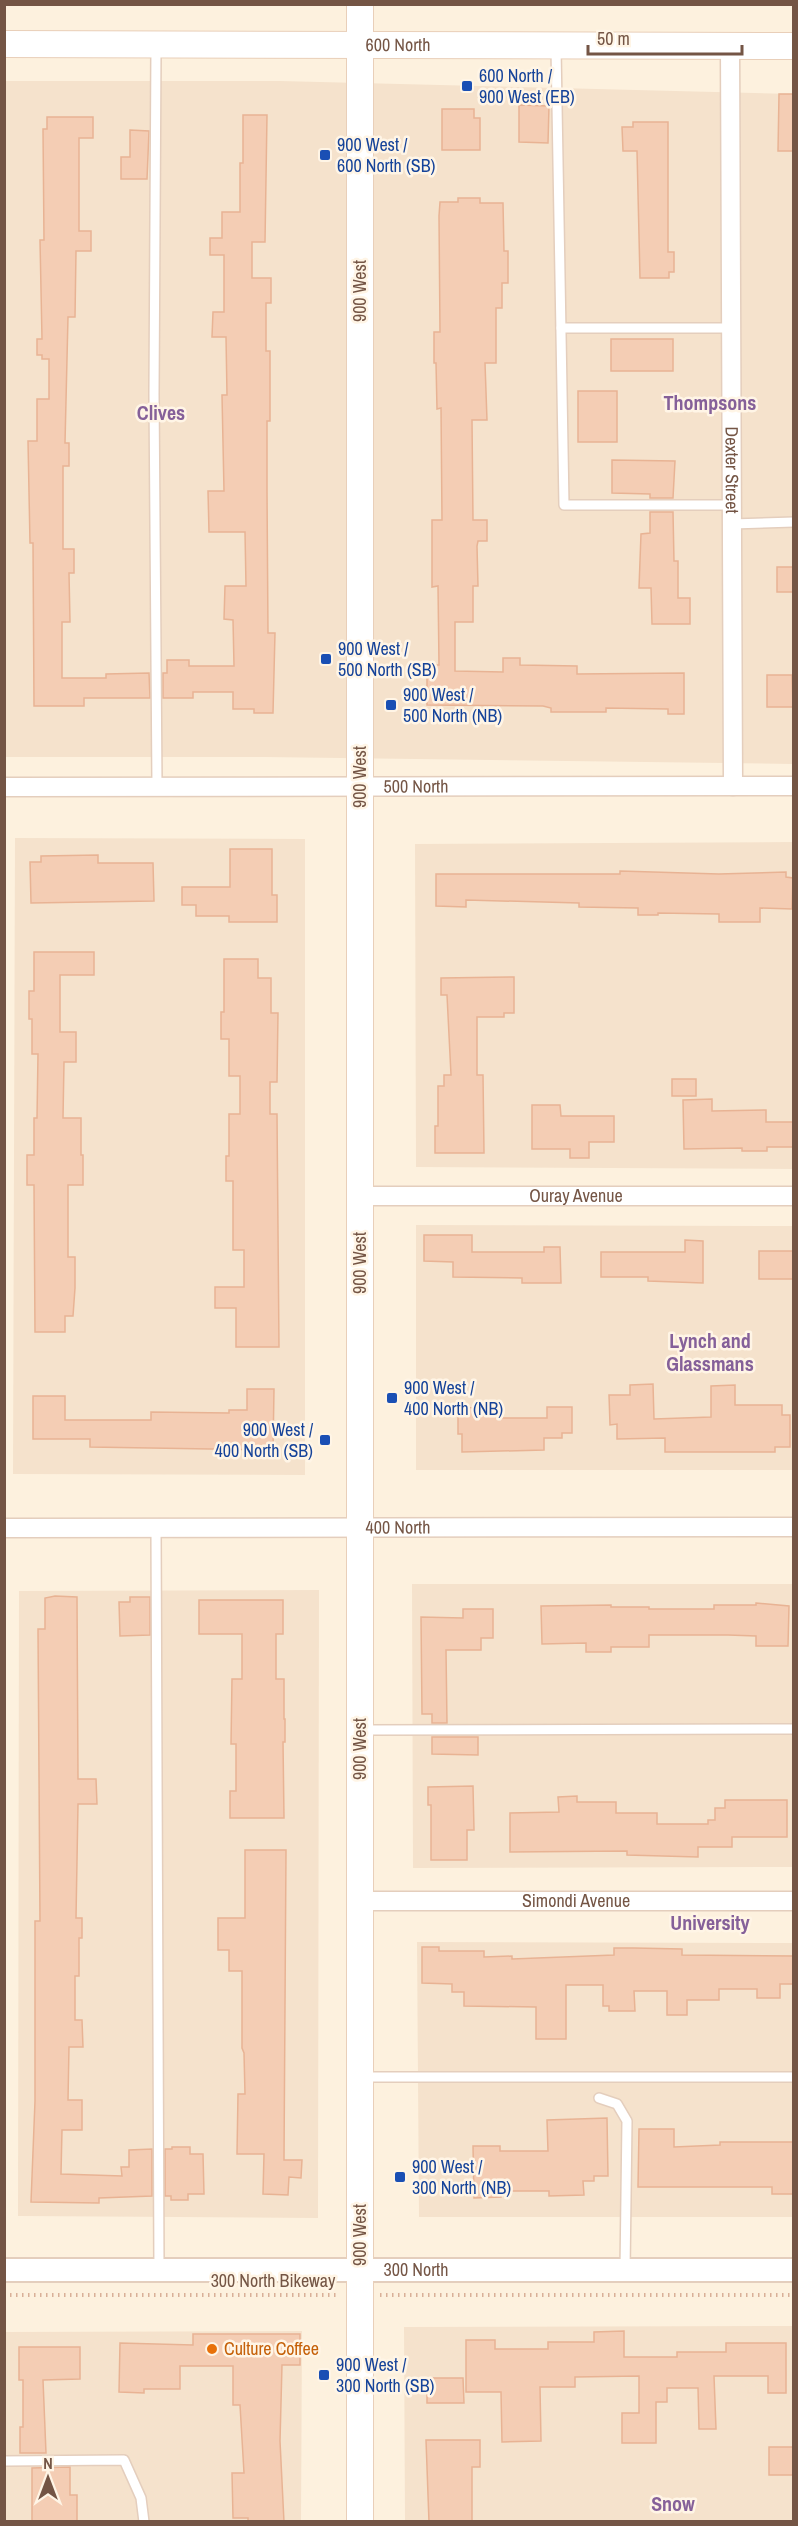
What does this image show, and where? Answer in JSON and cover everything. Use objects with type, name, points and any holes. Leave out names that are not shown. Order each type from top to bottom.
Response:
[{"type":"main road","name":"900 West","points":[[360,4],[360,2522]]},
{"type":"main road","name":"600 North","points":[[4,44],[794,46]]},
{"type":"street","name":"Dexter Street","points":[[730,46],[733,786]]},
{"type":"street","name":"500 North","points":[[4,787],[794,786]]},
{"type":"street","name":"Ouray Avenue","points":[[360,1196],[794,1196]]},
{"type":"street","name":"400 North","points":[[4,1528],[794,1527]]},
{"type":"street","name":"Simondi Avenue","points":[[360,1901],[794,1901]]},
{"type":"street","name":"300 North","points":[[4,2270],[159,2270],[360,2282],[625,2270],[794,2270]]},
{"type":"lane","points":[[156,45],[154,394],[157,786]]},
{"type":"lane","points":[[556,46],[564,505],[732,505]]},
{"type":"lane","points":[[561,328],[732,328]]},
{"type":"lane","points":[[732,524],[794,522]]},
{"type":"lane","points":[[156,1528],[159,2270]]},
{"type":"lane","points":[[360,1730],[794,1729]]},
{"type":"lane","points":[[360,2077],[794,2077]]},
{"type":"lane","points":[[599,2098],[617,2104],[627,2121],[625,2270]]},
{"type":"lane","points":[[4,2461],[124,2460],[141,2498],[144,2522]]},
{"type":"path","name":"300 North Bikeway","points":[[4,2295],[360,2282],[794,2295]]},
{"type":"shaded area","points":[[4,81],[280,81],[793,94],[793,764],[265,757],[5,757]]},
{"type":"shaded area","points":[[15,838],[305,839],[305,1475],[13,1474]]},
{"type":"shaded area","points":[[793,842],[793,1169],[416,1167],[415,844]]},
{"type":"shaded area","points":[[416,1225],[793,1226],[793,1470],[416,1470]]},
{"type":"shaded area","points":[[412,1584],[793,1584],[793,1867],[413,1868]]},
{"type":"shaded area","points":[[319,1590],[318,2218],[18,2216],[19,1591]]},
{"type":"shaded area","points":[[417,1942],[793,1943],[793,2217],[419,2217]]},
{"type":"shaded area","points":[[793,2326],[793,2521],[405,2521],[404,2327]]},
{"type":"shaded area","points":[[302,2331],[301,2521],[5,2521],[4,2332]]},
{"type":"building","points":[[779,94],[794,94],[794,151],[778,151]]},
{"type":"building","points":[[519,105],[549,106],[548,143],[519,142]]},
{"type":"building","points":[[442,109],[474,109],[474,118],[480,118],[480,150],[442,150]]},
{"type":"building","points":[[243,115],[267,115],[265,242],[252,242],[252,278],[271,278],[271,303],[266,303],[266,351],[270,351],[270,421],[267,421],[268,633],[275,633],[273,713],[254,713],[254,709],[233,709],[233,692],[193,692],[193,698],[163,698],[163,673],[167,673],[167,660],[189,660],[189,666],[234,666],[233,620],[224,619],[225,586],[246,586],[245,532],[209,532],[208,491],[224,491],[222,395],[227,395],[226,337],[212,337],[213,312],[224,312],[224,255],[210,255],[210,238],[222,238],[222,212],[240,212]]},
{"type":"building","points":[[47,117],[93,117],[93,138],[79,138],[79,231],[91,231],[91,251],[76,251],[75,317],[68,317],[65,443],[69,443],[69,466],[63,466],[63,549],[74,549],[74,573],[69,573],[70,622],[62,622],[62,678],[106,678],[106,674],[149,673],[150,698],[84,698],[84,706],[34,706],[33,543],[30,543],[28,441],[37,441],[37,399],[49,399],[49,359],[42,359],[42,355],[37,355],[37,339],[42,339],[40,240],[44,240],[43,129],[47,129]]},
{"type":"building","points":[[633,122],[668,122],[668,252],[674,252],[674,272],[669,272],[669,278],[640,278],[637,151],[623,151],[622,127],[633,127]]},
{"type":"building","points":[[130,130],[149,131],[147,179],[121,179],[121,157],[130,157]]},
{"type":"building","points":[[458,198],[480,198],[480,203],[503,203],[504,251],[508,251],[508,283],[502,283],[502,308],[496,308],[496,363],[485,363],[487,420],[472,420],[473,520],[487,520],[487,541],[478,541],[477,546],[478,586],[473,586],[473,622],[455,622],[455,671],[503,672],[503,658],[520,658],[520,665],[577,666],[577,674],[684,673],[684,714],[668,714],[668,709],[606,708],[606,712],[551,712],[551,708],[543,706],[427,705],[427,665],[439,665],[438,586],[432,587],[432,520],[442,520],[441,408],[437,409],[436,363],[434,363],[434,332],[440,332],[439,216],[440,202],[458,202]]},
{"type":"building","points":[[611,339],[673,339],[673,371],[611,371]]},
{"type":"building","points":[[578,391],[617,391],[617,442],[578,442]]},
{"type":"building","points":[[612,460],[675,461],[673,498],[650,498],[650,494],[612,493]]},
{"type":"building","points":[[650,512],[673,512],[674,561],[678,561],[678,598],[690,598],[690,624],[652,624],[651,588],[639,588],[641,534],[650,533]]},
{"type":"building","points":[[777,567],[794,567],[794,592],[777,592]]},
{"type":"building","points":[[767,675],[792,675],[793,707],[767,707]]},
{"type":"building","points":[[230,849],[272,849],[272,895],[277,895],[277,922],[229,922],[229,916],[196,916],[196,905],[182,905],[182,887],[230,887]]},
{"type":"building","points":[[98,855],[98,863],[153,863],[154,901],[31,903],[30,862],[41,862],[41,856]]},
{"type":"building","points":[[620,871],[719,874],[786,872],[786,877],[793,878],[792,909],[760,908],[760,922],[719,922],[719,914],[638,915],[638,908],[579,907],[579,903],[466,900],[466,907],[436,906],[436,874],[620,874]]},
{"type":"building","points":[[34,952],[94,952],[94,975],[60,975],[60,1032],[76,1032],[76,1062],[64,1062],[63,1118],[81,1118],[81,1155],[83,1155],[83,1185],[68,1185],[68,1257],[75,1257],[75,1288],[73,1316],[65,1316],[65,1332],[35,1332],[34,1185],[27,1185],[27,1155],[34,1155],[34,1118],[37,1118],[38,1054],[32,1054],[32,1019],[29,1019],[29,991],[34,991]]},
{"type":"building","points":[[224,959],[258,959],[258,978],[271,978],[271,1013],[278,1013],[277,1082],[270,1082],[270,1114],[277,1114],[279,1347],[236,1347],[236,1308],[215,1308],[215,1287],[244,1287],[244,1250],[233,1250],[233,1181],[226,1181],[226,1156],[229,1156],[229,1114],[240,1114],[240,1076],[229,1076],[229,1039],[221,1039],[221,1012],[224,1012]]},
{"type":"building","points":[[514,977],[514,1013],[504,1013],[504,1017],[477,1017],[477,1075],[483,1075],[484,1153],[435,1153],[438,1086],[444,1086],[444,1075],[451,1075],[447,995],[441,995],[441,978]]},
{"type":"building","points":[[672,1079],[696,1079],[696,1096],[672,1096]]},
{"type":"building","points":[[712,1099],[712,1111],[766,1110],[766,1122],[794,1122],[794,1147],[767,1147],[767,1151],[742,1151],[742,1148],[684,1149],[683,1100]]},
{"type":"building","points":[[532,1105],[560,1105],[561,1116],[614,1116],[614,1142],[589,1142],[589,1158],[570,1158],[570,1149],[532,1149]]},
{"type":"building","points":[[424,1235],[472,1235],[472,1252],[544,1252],[544,1247],[560,1247],[561,1283],[522,1283],[522,1278],[453,1277],[453,1262],[424,1261]]},
{"type":"building","points":[[685,1240],[703,1241],[703,1283],[648,1281],[648,1277],[601,1277],[601,1252],[685,1252]]},
{"type":"building","points":[[759,1251],[794,1251],[794,1279],[759,1279]]},
{"type":"building","points":[[653,1384],[654,1419],[711,1417],[711,1386],[735,1385],[735,1405],[782,1405],[782,1415],[790,1415],[790,1447],[775,1447],[775,1452],[665,1452],[665,1438],[617,1439],[617,1424],[610,1425],[609,1395],[630,1395],[630,1385]]},
{"type":"building","points":[[247,1389],[274,1389],[273,1450],[90,1447],[90,1439],[33,1439],[33,1396],[65,1396],[65,1420],[151,1420],[151,1412],[229,1413],[229,1410],[247,1410]]},
{"type":"building","points":[[497,1407],[497,1418],[547,1418],[547,1407],[572,1407],[572,1433],[562,1433],[562,1438],[544,1438],[544,1450],[462,1452],[462,1434],[458,1434],[458,1408]]},
{"type":"building","points":[[77,1597],[78,1779],[96,1779],[97,1804],[78,1804],[76,1918],[82,1918],[82,1938],[79,1938],[79,1976],[75,1976],[75,2020],[82,2020],[83,2047],[69,2047],[68,2100],[82,2100],[82,2130],[62,2130],[61,2174],[122,2176],[121,2167],[129,2167],[129,2150],[152,2149],[152,2196],[99,2198],[99,2203],[31,2202],[35,2101],[35,1921],[40,1921],[38,1629],[45,1629],[45,1598]]},
{"type":"building","points":[[130,1597],[150,1597],[150,1635],[120,1636],[119,1602],[130,1602]]},
{"type":"building","points":[[199,1600],[283,1600],[283,1634],[276,1634],[276,1679],[284,1679],[284,1818],[230,1818],[230,1791],[236,1791],[236,1744],[231,1744],[232,1679],[242,1679],[242,1634],[199,1634]]},
{"type":"building","points":[[756,1603],[789,1606],[788,1646],[756,1646],[756,1636],[728,1635],[649,1635],[649,1647],[611,1647],[611,1652],[586,1652],[586,1643],[542,1644],[541,1606],[611,1605],[611,1607],[649,1607],[649,1609],[714,1609],[714,1605],[756,1605]]},
{"type":"building","points":[[463,1609],[493,1609],[493,1638],[481,1638],[481,1650],[446,1650],[447,1723],[432,1723],[432,1714],[422,1714],[421,1617],[463,1618]]},
{"type":"building","points":[[432,1737],[478,1737],[478,1755],[432,1754]]},
{"type":"building","points":[[473,1786],[474,1830],[467,1830],[467,1860],[431,1860],[431,1805],[428,1805],[428,1787]]},
{"type":"building","points":[[577,1796],[577,1802],[616,1802],[616,1813],[657,1813],[657,1824],[708,1824],[708,1820],[715,1820],[715,1808],[725,1808],[725,1800],[787,1800],[787,1837],[732,1837],[732,1847],[698,1847],[698,1857],[627,1855],[627,1851],[510,1852],[510,1813],[559,1812],[558,1797]]},
{"type":"building","points":[[245,1850],[286,1850],[284,2160],[302,2160],[301,2178],[289,2177],[288,2195],[263,2194],[264,2154],[237,2154],[238,2094],[245,2094],[242,2048],[242,1971],[229,1971],[229,1950],[218,1950],[218,1918],[245,1918]]},
{"type":"building","points":[[422,1947],[439,1947],[439,1951],[484,1951],[484,1957],[512,1956],[512,1959],[614,1955],[614,1948],[682,1949],[682,1955],[794,1956],[794,1984],[780,1984],[780,1998],[757,1998],[757,1989],[719,1989],[719,2000],[687,2000],[687,2015],[667,2015],[667,1991],[634,1991],[635,2011],[609,2011],[609,2006],[603,2006],[603,1985],[566,1985],[566,2039],[536,2039],[536,2007],[464,2006],[464,1992],[452,1992],[452,1984],[422,1983]]},
{"type":"building","points":[[607,2118],[608,2176],[594,2176],[594,2181],[583,2181],[584,2195],[549,2196],[549,2191],[501,2191],[501,2197],[474,2198],[473,2146],[500,2146],[500,2151],[548,2151],[547,2120]]},
{"type":"building","points":[[639,2129],[674,2129],[674,2147],[720,2145],[720,2142],[794,2142],[794,2194],[772,2194],[772,2187],[638,2187]]},
{"type":"building","points":[[172,2147],[190,2147],[190,2154],[203,2154],[204,2194],[188,2194],[188,2200],[171,2200],[171,2196],[165,2196],[165,2149],[172,2149]]},
{"type":"building","points":[[624,2331],[624,2357],[677,2357],[677,2352],[726,2352],[726,2343],[786,2343],[786,2393],[768,2393],[768,2376],[714,2376],[716,2429],[699,2429],[698,2388],[667,2388],[667,2402],[656,2402],[656,2443],[622,2443],[622,2413],[639,2413],[639,2376],[575,2377],[575,2387],[540,2387],[541,2441],[502,2442],[501,2392],[466,2392],[466,2340],[495,2340],[495,2349],[548,2349],[548,2342],[594,2342],[594,2332]]},
{"type":"building","points":[[193,2334],[300,2334],[300,2365],[282,2365],[280,2441],[284,2522],[248,2522],[248,2518],[233,2518],[232,2473],[244,2473],[240,2405],[233,2405],[233,2366],[180,2366],[180,2389],[144,2389],[144,2393],[119,2392],[120,2343],[193,2345]]},
{"type":"building","points":[[19,2347],[80,2347],[80,2379],[43,2380],[46,2453],[20,2453],[20,2427],[23,2427],[23,2380],[19,2380]]},
{"type":"building","points":[[427,2378],[463,2378],[464,2403],[427,2403]]},
{"type":"building","points":[[426,2440],[480,2440],[480,2467],[472,2467],[472,2522],[429,2522]]},
{"type":"building","points":[[769,2447],[794,2447],[794,2475],[769,2475]]},
{"type":"building","points":[[70,2467],[70,2495],[77,2495],[77,2522],[32,2522],[32,2468]]},
{"type":"place","name":"600 North / 900 West (EB)","points":[[467,86]]},
{"type":"place","name":"900 West / 600 North (SB)","points":[[325,155]]},
{"type":"place","name":"900 West / 500 North (SB)","points":[[326,659]]},
{"type":"place","name":"900 West / 500 North (NB)","points":[[391,705]]},
{"type":"place","name":"900 West / 400 North (NB)","points":[[392,1398]]},
{"type":"place","name":"900 West / 400 North (SB)","points":[[325,1440]]},
{"type":"place","name":"900 West / 300 North (NB)","points":[[400,2177]]},
{"type":"place","name":"Culture Coffee","points":[[212,2349]]},
{"type":"place","name":"900 West / 300 North (SB)","points":[[324,2375]]},
{"type":"district","name":"Thompsons","points":[[710,403]]},
{"type":"district","name":"Clives","points":[[161,413]]},
{"type":"district","name":"Lynch and Glassmans","points":[[710,1352]]},
{"type":"district","name":"University","points":[[710,1923]]},
{"type":"district","name":"Snow","points":[[673,2504]]}]
